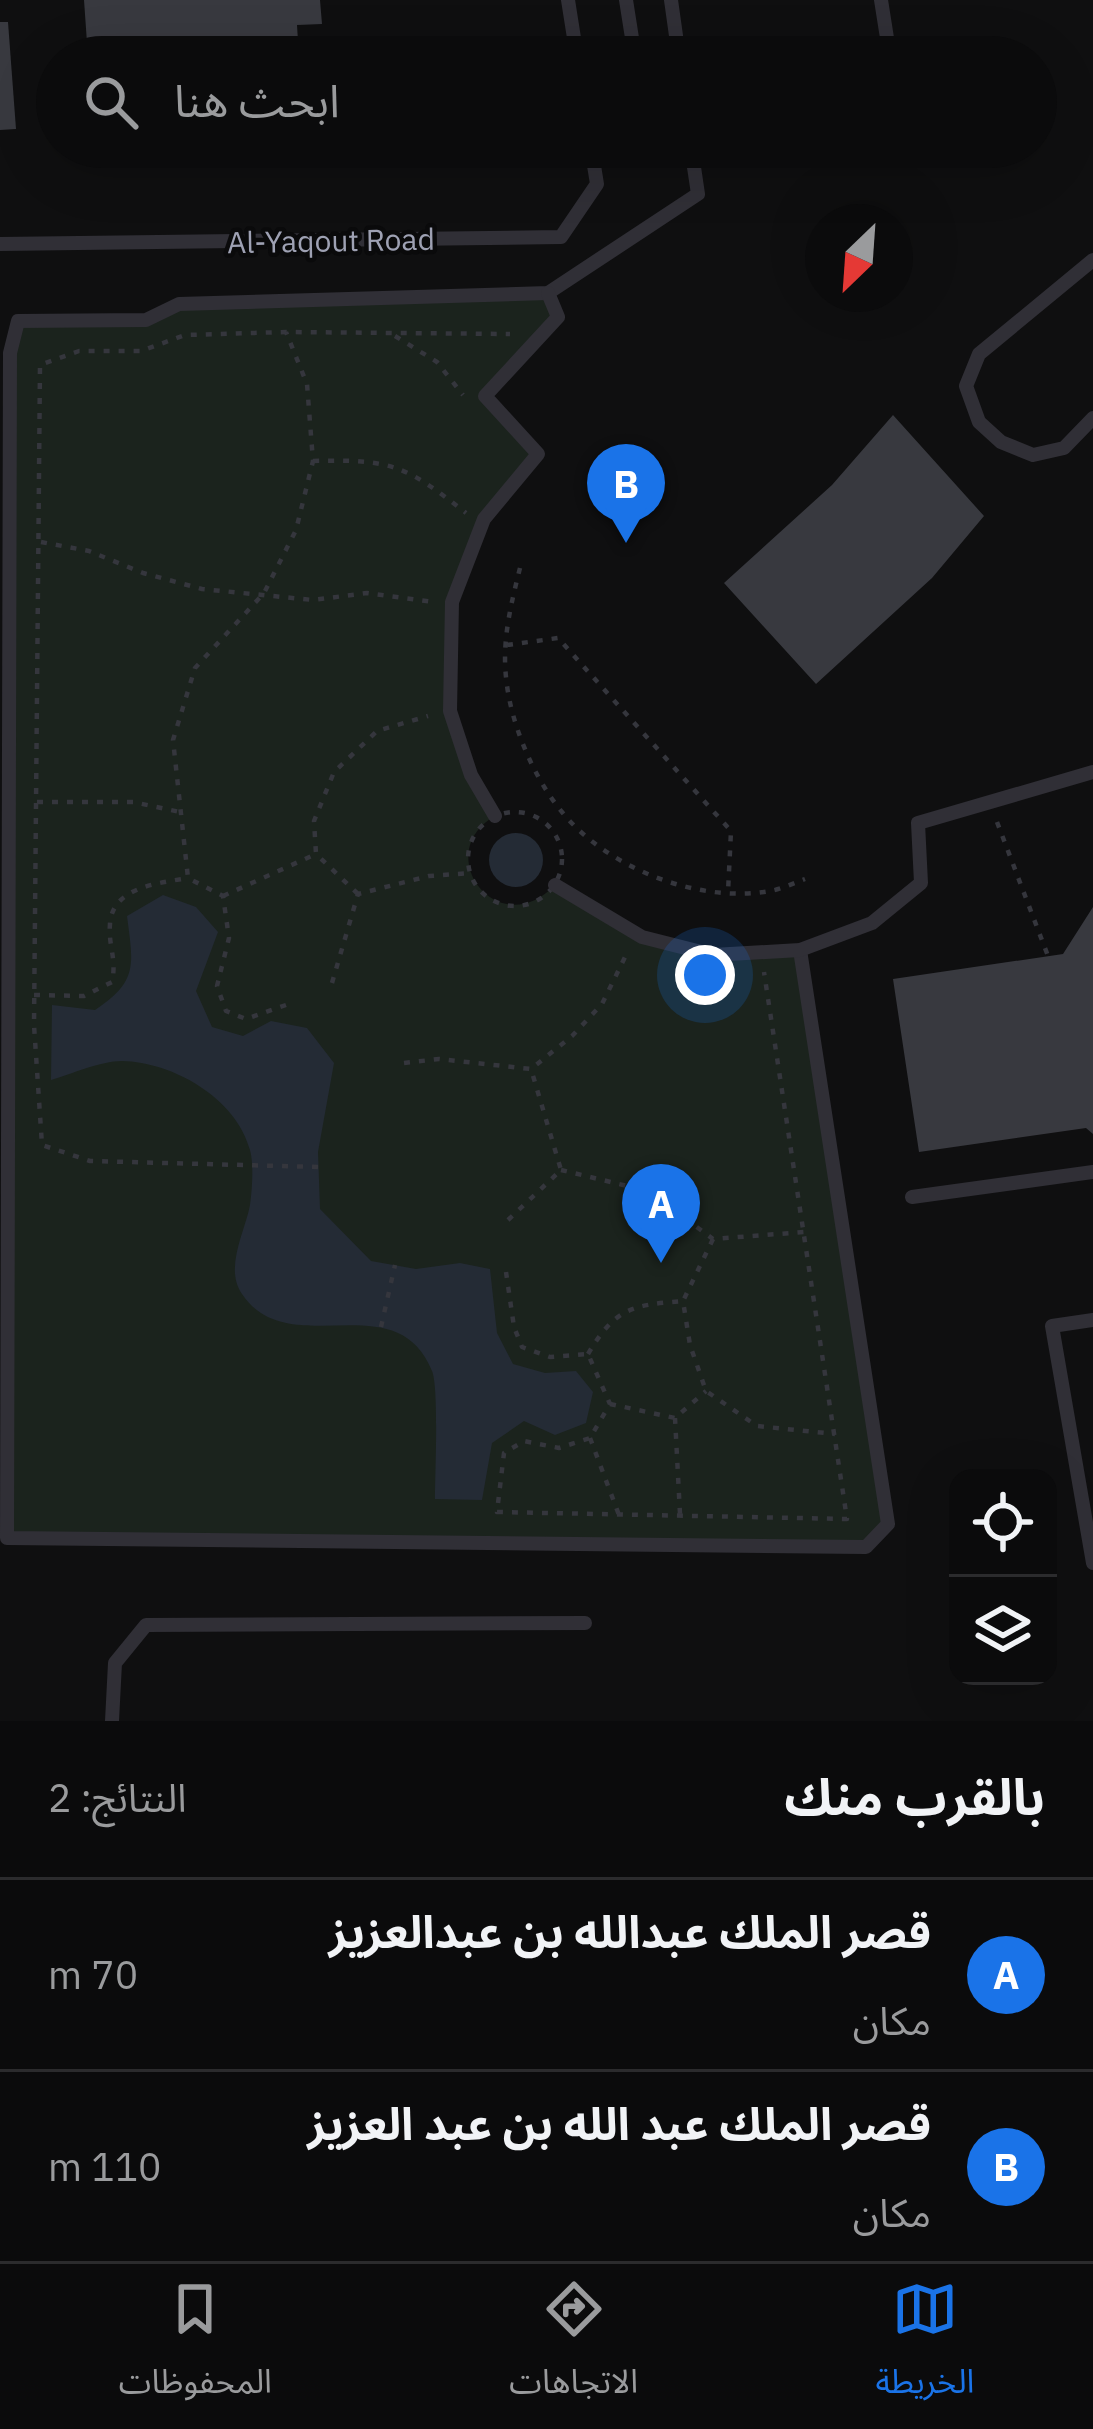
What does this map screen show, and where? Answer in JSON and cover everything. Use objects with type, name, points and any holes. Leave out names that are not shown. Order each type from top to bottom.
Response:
[{"type":"lane","points":[[568,0],[574,36]]},
{"type":"lane","points":[[626,0],[632,36]]},
{"type":"lane","points":[[671,0],[676,36]]},
{"type":"lane","points":[[881,0],[887,36]]},
{"type":"lane","name":"Al-Yaqout Road","points":[[0,244],[561,237],[596,184],[594,168]]},
{"type":"lane","points":[[694,168],[698,194],[548,293],[178,304],[146,320],[18,321],[10,353],[7,1538],[866,1547],[888,1524],[800,950]]},
{"type":"lane","points":[[1093,260],[980,354],[966,386],[980,422],[1001,442],[1033,455],[1064,448],[1093,418]]},
{"type":"lane","points":[[495,816],[471,775],[449,711],[452,602],[484,519],[538,454],[485,396],[558,316],[548,293]]},
{"type":"lane","points":[[555,885],[642,937],[713,955],[800,950],[872,923],[921,883],[918,823],[1093,772]]},
{"type":"lane","points":[[911,1197],[1093,1172]]},
{"type":"lane","points":[[1093,1320],[1052,1326],[1093,1563]]},
{"type":"lane","points":[[112,1721],[115,1663],[146,1625],[584,1623]]},
{"type":"path","points":[[188,878],[173,740],[195,668],[264,593],[296,530],[313,461],[307,384],[286,332]]},
{"type":"path","points":[[318,1167],[90,1161],[42,1145],[34,995],[40,365],[79,351],[141,351],[184,335],[540,335]]},
{"type":"path","points":[[313,461],[363,460],[414,472],[466,513]]},
{"type":"path","points":[[41,542],[89,551],[143,573],[202,589],[313,600],[367,593],[433,602]]},
{"type":"path","points":[[520,568],[505,645],[506,681],[542,782],[563,814],[619,859],[683,886],[770,891],[805,879]]},
{"type":"path","points":[[505,645],[558,638],[731,831],[728,892]]},
{"type":"path","points":[[358,894],[316,854],[314,821],[334,772],[377,731],[428,716]]},
{"type":"path","points":[[37,802],[133,802],[180,812]]},
{"type":"path","points":[[519,811],[548,825],[563,854],[555,885],[543,897],[515,906],[487,897],[470,873],[470,843],[477,830],[495,816],[519,811]]},
{"type":"path","points":[[997,821],[1048,956]]},
{"type":"path","points":[[224,896],[316,854]]},
{"type":"path","points":[[358,894],[429,876],[470,873]]},
{"type":"path","points":[[34,995],[84,995],[112,982],[116,964],[110,922],[120,899],[148,885],[188,878],[224,896]]},
{"type":"path","points":[[332,982],[358,894]]},
{"type":"path","points":[[224,896],[229,938],[217,986],[226,1011],[246,1019],[286,1005]]},
{"type":"path","points":[[404,1063],[439,1058],[531,1069],[602,1004],[628,951]]},
{"type":"path","points":[[610,1404],[590,1438],[559,1448],[524,1441],[504,1454],[497,1512],[848,1519],[764,971],[745,971]]},
{"type":"path","points":[[531,1069],[561,1170]]},
{"type":"path","points":[[508,1220],[561,1170]]},
{"type":"path","points":[[561,1170],[648,1191],[713,1239],[804,1232]]},
{"type":"path","points":[[713,1239],[683,1300],[690,1345],[706,1391],[757,1426],[835,1434]]},
{"type":"path","points":[[381,1327],[394,1265]]},
{"type":"path","points":[[506,1272],[522,1348],[550,1357],[588,1354]]},
{"type":"path","points":[[588,1354],[606,1323],[637,1305],[683,1300]]},
{"type":"path","points":[[588,1354],[610,1404]]},
{"type":"path","points":[[675,1418],[706,1391]]},
{"type":"path","points":[[610,1404],[675,1418]]},
{"type":"path","points":[[675,1418],[680,1516]]},
{"type":"path","points":[[590,1438],[619,1515]]},
{"type":"shaded area","points":[[548,293],[558,317],[485,396],[538,454],[484,519],[452,602],[450,711],[495,816],[477,832],[469,851],[470,870],[493,899],[512,905],[533,901],[555,885],[642,937],[713,955],[800,950],[888,1524],[866,1547],[7,1538],[10,353],[18,321],[146,320],[179,304]]},
{"type":"shaded area","points":[[516,833],[535,841],[543,860],[535,879],[516,887],[497,879],[489,860],[497,841]]},
{"type":"shaded area","points":[[163,895],[196,907],[218,932],[196,991],[212,1027],[243,1036],[271,1021],[307,1028],[334,1063],[318,1152],[320,1209],[371,1261],[416,1269],[460,1263],[490,1269],[497,1333],[513,1364],[545,1373],[576,1371],[593,1392],[586,1423],[555,1435],[524,1421],[492,1443],[482,1500],[435,1499],[434,1380],[415,1345],[394,1331],[368,1326],[286,1323],[262,1314],[242,1294],[235,1262],[250,1205],[251,1156],[243,1131],[217,1099],[181,1076],[142,1063],[105,1063],[51,1080],[52,1005],[95,1010],[109,1000],[130,970],[127,916]]},
{"type":"building","points":[[84,0],[320,0],[322,24],[297,25],[298,36],[87,36]]},
{"type":"building","points":[[0,22],[8,22],[16,129],[0,130]]},
{"type":"building","points":[[893,415],[984,516],[932,578],[816,684],[724,583],[832,485]]},
{"type":"building","points":[[1093,907],[1093,1134],[1086,1128],[919,1152],[893,979],[1063,954]]},
{"type":"place","name":"قصر الملك عبد الله بن عبد العزيز","points":[[626,543]]},
{"type":"place","name":"قصر الملك عبدالله بن عبدالعزيز","points":[[661,1263]]}]
